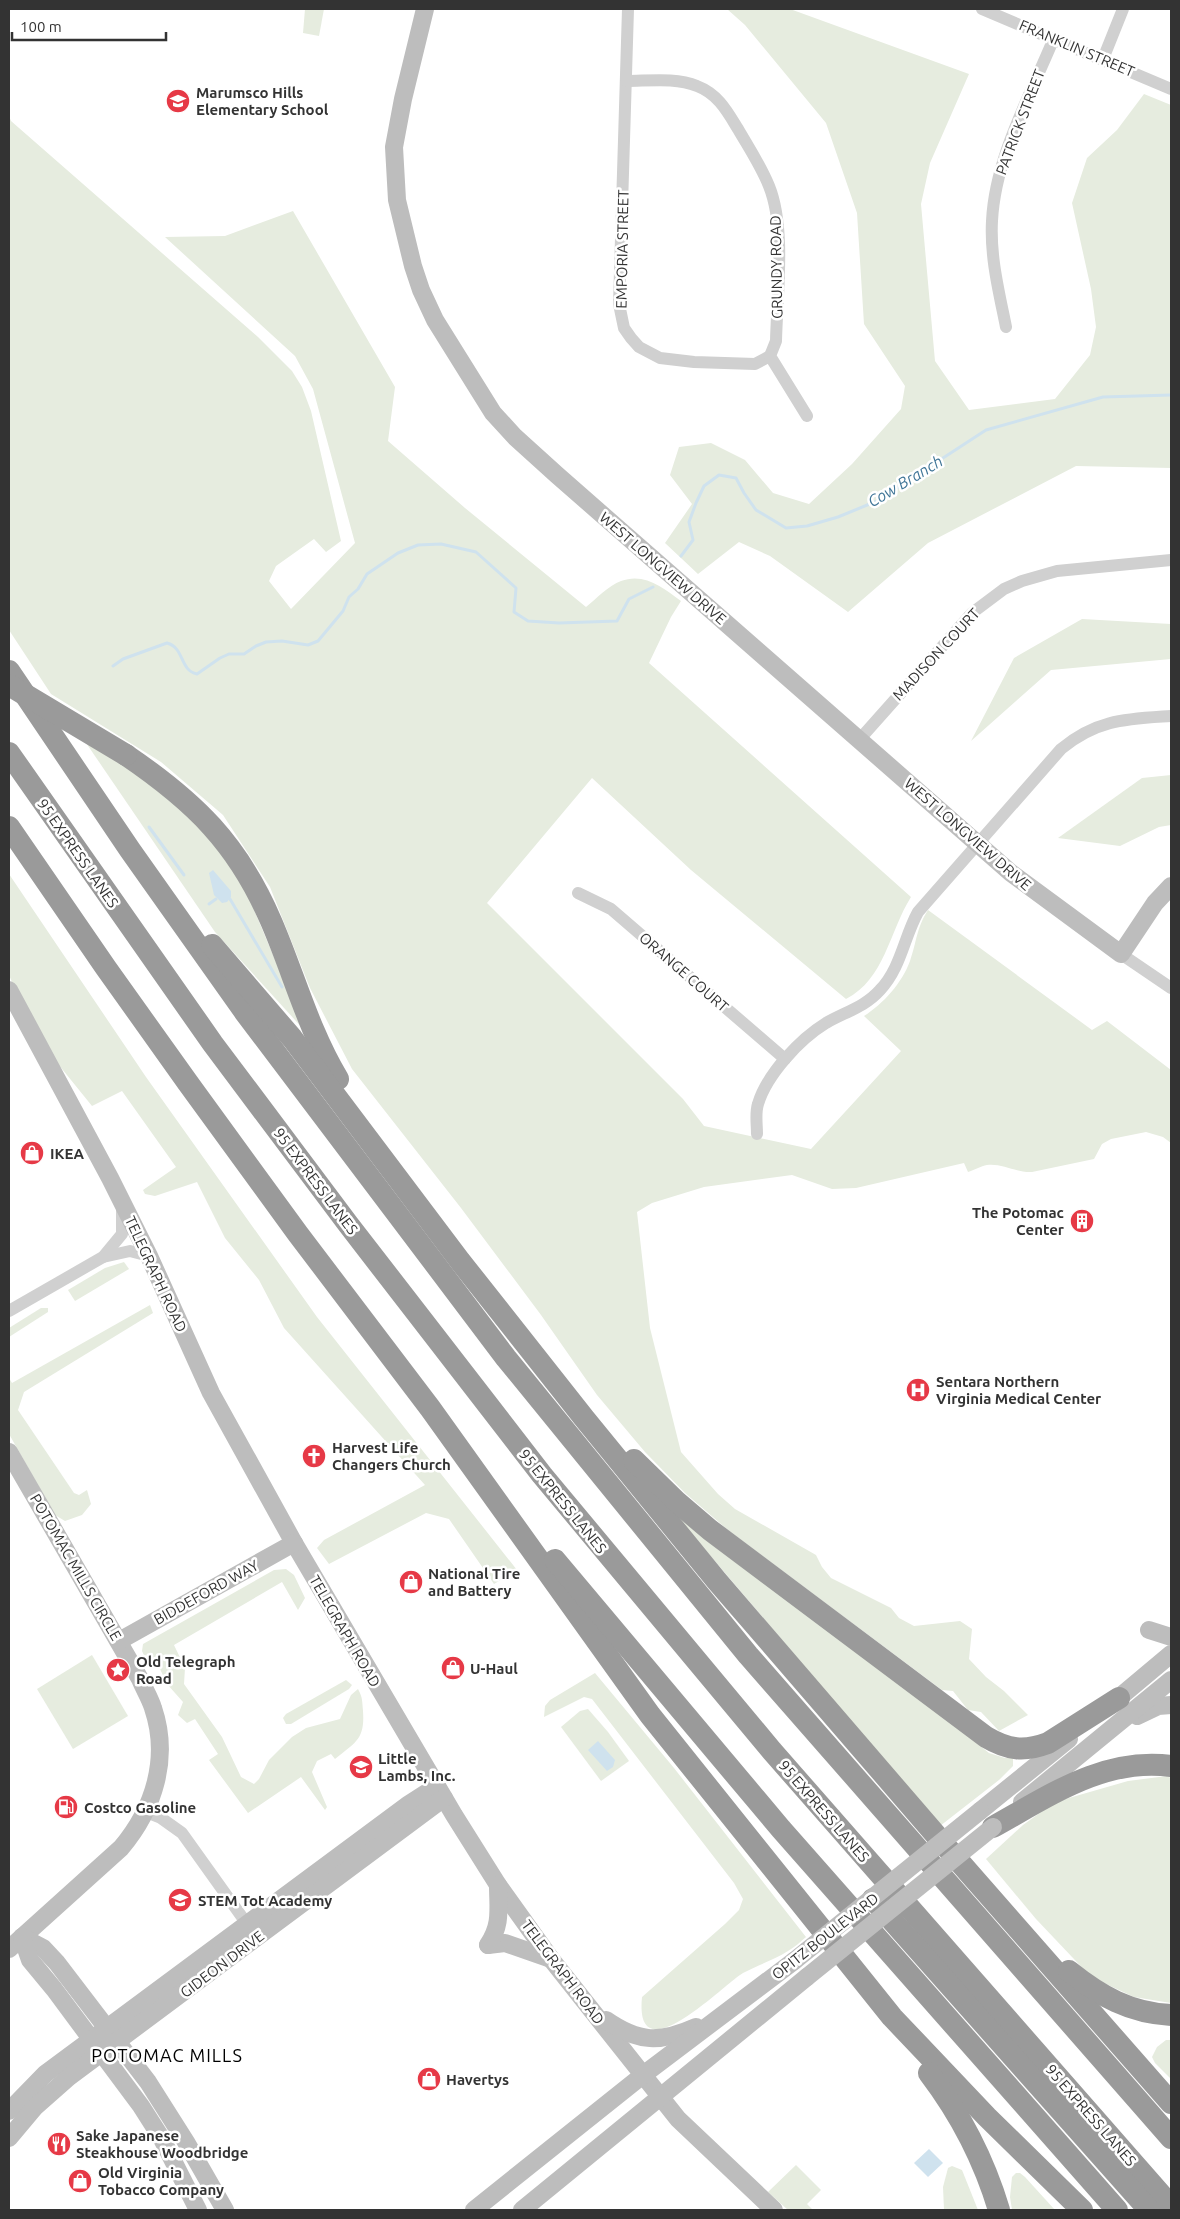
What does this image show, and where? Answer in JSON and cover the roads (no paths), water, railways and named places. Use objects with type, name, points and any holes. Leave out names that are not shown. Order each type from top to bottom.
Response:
[{"type":"highway","points":[[9,671],[130,850],[244,1011],[401,1222],[506,1358],[748,1655],[860,1786],[1171,2138]]},
{"type":"highway","points":[[9,685],[126,755],[161,779],[207,820],[243,868],[259,894],[320,1047],[395,1174]]},
{"type":"highway","name":"95 EXPRESS LANES","points":[[9,754],[219,1052],[354,1232],[542,1475],[772,1750],[1171,2206]]},
{"type":"highway","points":[[9,827],[106,968],[286,1218],[430,1408],[650,1715],[874,1995],[958,2114],[982,2160],[999,2210]]},
{"type":"highway","points":[[130,850],[286,1031],[520,1337],[717,1581],[1171,2103]]},
{"type":"highway","points":[[520,1337],[625,1451],[676,1501],[710,1530],[993,1742],[1010,1749],[1036,1748],[1048,1743],[1119,1698]]},
{"type":"highway","points":[[430,1408],[592,1605],[781,1829],[1117,2210]]},
{"type":"highway","points":[[987,1819],[1117,1767],[1154,1763],[1171,1766]]},
{"type":"highway","points":[[879,1906],[1149,2210]]},
{"type":"highway","points":[[1003,1911],[1056,1960],[1091,1989],[1106,1998],[1140,2011],[1171,2015]]},
{"type":"highway","points":[[874,1995],[987,2117],[1082,2210]]},
{"type":"street","name":"WEST LONGVIEW DRIVE","points":[[425,9],[396,133],[394,182],[405,238],[421,290],[470,379],[493,413],[515,437],[977,843],[1035,892],[1171,988]]},
{"type":"street","name":"EMPORIA STREET","points":[[628,9],[619,304],[624,328],[639,347],[649,353],[669,360],[755,364],[770,356]]},
{"type":"street","name":"FRANKLIN STREET","points":[[982,9],[1171,89]]},
{"type":"street","points":[[1103,59],[1123,9]]},
{"type":"street","name":"PATRICK STREET","points":[[1006,326],[992,246],[993,204],[1004,159],[1054,38]]},
{"type":"street","name":"GRUNDY ROAD","points":[[626,81],[680,82],[697,85],[707,90],[723,105],[762,169],[770,187],[778,225],[776,341],[770,356]]},
{"type":"street","points":[[770,356],[807,416]]},
{"type":"street","name":"MADISON COURT","points":[[859,740],[972,613],[1004,589],[1022,581],[1057,571],[1171,560]]},
{"type":"street","points":[[758,1134],[756,1118],[761,1096],[785,1059],[826,1024],[856,1009],[880,990],[896,968],[910,926],[918,912],[1061,749],[1088,730],[1119,720],[1171,716]]},
{"type":"street","points":[[1121,954],[1155,903],[1171,886]]},
{"type":"street","name":"ORANGE COURT","points":[[578,893],[611,909],[785,1059]]},
{"type":"street","name":"TELEGRAPH ROAD","points":[[9,990],[122,1200],[205,1381],[294,1543],[440,1792],[498,1885],[551,1959],[678,2119],[774,2210]]},
{"type":"street","points":[[103,1257],[122,1234],[122,1200]]},
{"type":"street","points":[[9,1311],[103,1257],[130,1250],[149,1256]]},
{"type":"street","name":"POTOMAC MILLS CIRCLE","points":[[9,1452],[119,1641],[153,1706],[158,1731],[159,1757],[157,1777],[146,1812],[132,1834],[121,1848],[15,1943]]},
{"type":"street","name":"BIDDEFORD WAY","points":[[119,1641],[294,1543]]},
{"type":"street","points":[[1149,1630],[1171,1637]]},
{"type":"street","points":[[1165,1659],[1171,1680]]},
{"type":"street","name":"OPITZ BOULEVARD","points":[[987,1819],[1119,1698],[1165,1659]]},
{"type":"street","name":"OPITZ BOULEVARD","points":[[522,2210],[807,1977],[879,1906],[987,1819],[1110,1730],[1171,1680]]},
{"type":"street","points":[[1110,1730],[1151,1709],[1171,1705]]},
{"type":"street","name":"GIDEON DRIVE","points":[[9,2111],[46,2074],[106,2028],[247,1924],[440,1792]]},
{"type":"street","name":"GIDEON DRIVE","points":[[9,2138],[35,2107],[54,2090],[257,1939],[440,1792]]},
{"type":"street","points":[[146,1812],[161,1818],[182,1833],[257,1939]]},
{"type":"street","points":[[498,1885],[498,1924],[488,1945],[505,1943],[551,1959]]},
{"type":"street","name":"OPITZ BOULEVARD","points":[[474,2210],[643,2075],[794,1961],[879,1906]]},
{"type":"street","points":[[15,1943],[32,1941],[48,1953],[148,2082],[225,2210]]},
{"type":"street","points":[[15,1943],[25,1951],[32,1963],[54,1989],[141,2106],[162,2139],[198,2210]]},
{"type":"street","points":[[588,2006],[628,2034],[642,2038],[657,2039],[671,2038],[698,2026],[746,1998]]},
{"type":"water","points":[[213,870],[231,891],[231,897],[227,902],[222,903],[214,895],[209,873]]},
{"type":"water","points":[[598,1741],[615,1760],[613,1767],[607,1771],[588,1750]]},
{"type":"water","points":[[929,2149],[943,2163],[928,2177],[914,2163]]},
{"type":"waterway","name":"Cow Branch","points":[[681,556],[693,540],[689,522],[696,503],[704,486],[719,475],[736,478],[756,510],[786,528],[807,526],[838,517],[877,501],[986,430],[1103,397],[1171,395]]},
{"type":"waterway","name":"Cow Branch","points":[[113,666],[123,659],[167,643],[177,649],[187,668],[197,674],[220,658],[229,654],[244,654],[266,642],[282,641],[308,645],[318,641],[343,611],[349,597],[358,589],[367,574],[398,553],[418,545],[441,544],[476,552],[516,588],[514,612],[528,621],[559,623],[617,621],[629,599],[653,587]]},
{"type":"waterway","points":[[149,827],[184,875]]},
{"type":"waterway","points":[[209,904],[216,899]]},
{"type":"waterway","points":[[230,899],[282,987]]},
{"type":"place","name":"Marumsco Hills Elementary School","points":[[178,101]]},
{"type":"place","name":"IKEA","points":[[32,1153]]},
{"type":"place","name":"The Potomac Center","points":[[1082,1221]]},
{"type":"place","name":"Sentara Northern Virginia Medical Center","points":[[918,1390]]},
{"type":"place","name":"Harvest Life Changers Church","points":[[314,1456]]},
{"type":"place","name":"National Tire and Battery","points":[[411,1582]]},
{"type":"place","name":"U-Haul","points":[[453,1668]]},
{"type":"place","name":"Old Telegraph Road","points":[[118,1670]]},
{"type":"place","name":"Little Lambs, Inc.","points":[[361,1767]]},
{"type":"place","name":"Costco Gasoline","points":[[66,1807]]},
{"type":"place","name":"STEM Tot Academy","points":[[180,1900]]},
{"type":"place","name":"Havertys","points":[[429,2079]]},
{"type":"place","name":"Sake Japanese Steakhouse Woodbridge","points":[[59,2144]]},
{"type":"place","name":"Old Virginia Tobacco Company","points":[[80,2181]]},
{"type":"district","name":"POTOMAC MILLS","points":[[167,2055]]}]
